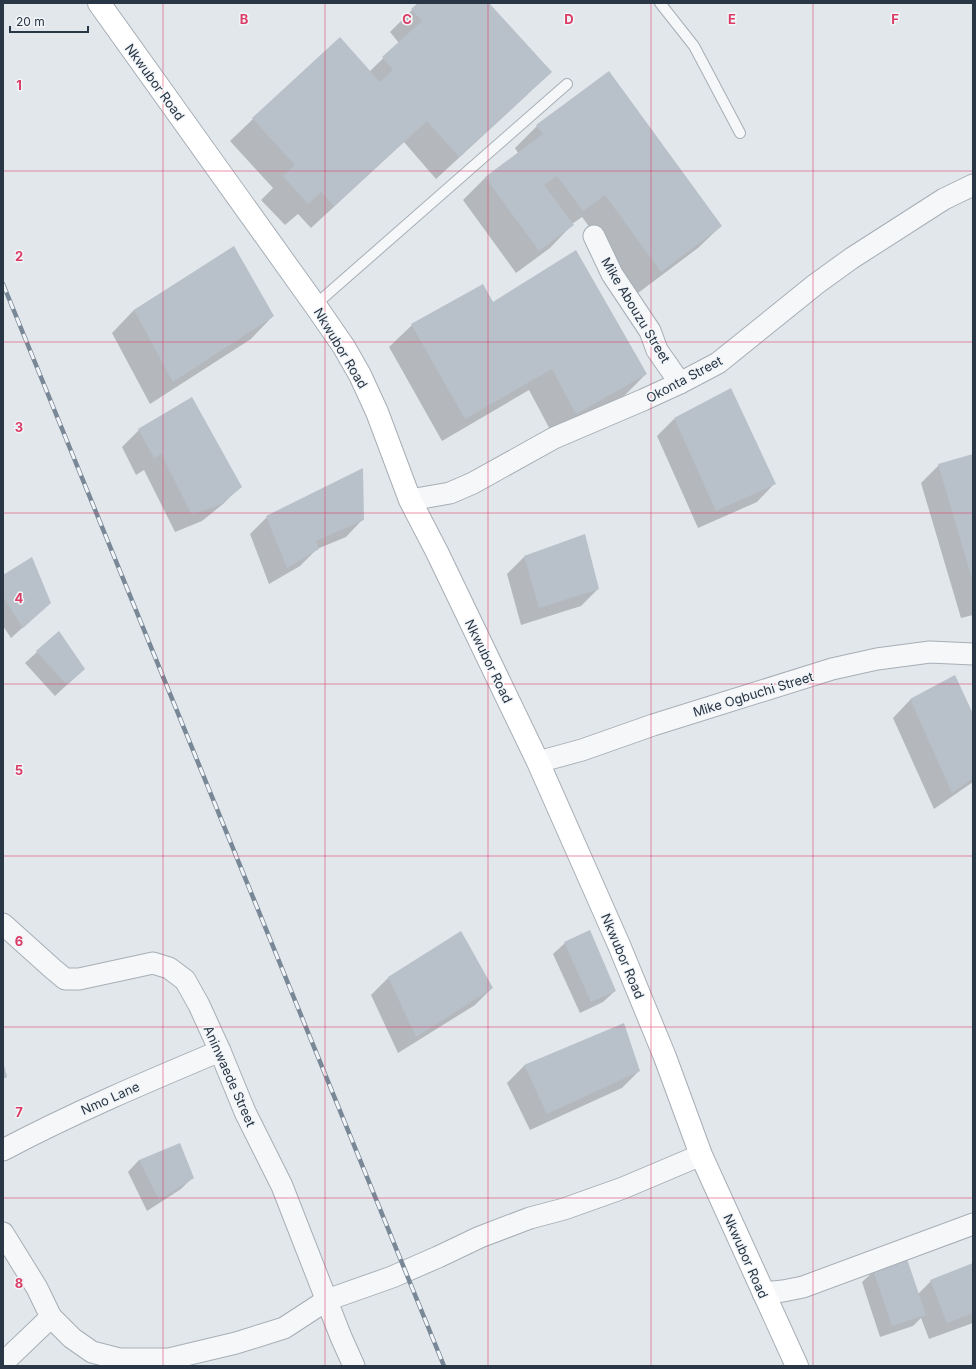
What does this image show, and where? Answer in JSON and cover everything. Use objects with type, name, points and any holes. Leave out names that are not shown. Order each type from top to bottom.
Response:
[{"type":"street","name":"Nkwubor Road","points":[[99,3],[315,305],[344,347],[360,375],[377,412],[410,500],[437,552],[538,762],[619,945],[665,1058],[701,1155],[797,1366]]},
{"type":"street","name":"Okonta Street","points":[[410,500],[450,494],[473,483],[554,438],[610,415],[680,383],[718,363],[816,284],[865,250],[944,199],[973,185]]},
{"type":"street","name":"Mike Abouzu Street","points":[[594,236],[612,274],[650,331],[657,350],[680,383]]},
{"type":"street","name":"Mike Ogbuchi Street","points":[[538,762],[582,750],[653,725],[832,669],[877,659],[930,652],[973,654]]},
{"type":"street","name":"Aninwaede Street","points":[[3,924],[65,979],[79,979],[152,963],[169,968],[185,980],[199,1005],[245,1112],[282,1186],[341,1337],[354,1366]]},
{"type":"street","name":"Nmo Lane","points":[[3,1150],[47,1127],[148,1081],[220,1051]]},
{"type":"street","points":[[3,1233],[37,1288],[51,1317],[72,1338],[92,1352],[119,1359],[169,1359],[236,1343],[284,1328],[327,1300],[392,1277],[438,1257],[480,1236],[623,1188],[701,1155]]},
{"type":"street","points":[[763,1294],[803,1287],[973,1224]]},
{"type":"street","points":[[3,1363],[51,1317]]},
{"type":"lane","points":[[660,3],[694,46],[740,133]]},
{"type":"lane","points":[[315,305],[567,84]]},
{"type":"building","points":[[418,3],[489,3],[552,72],[459,157],[427,121],[334,206],[321,192],[308,204],[283,176],[295,165],[252,118],[340,37],[380,82],[393,70],[382,57],[422,21],[411,9]]},
{"type":"building","points":[[609,71],[722,226],[661,272],[605,195],[583,211],[557,176],[544,185],[574,225],[539,251],[485,177],[543,134],[536,125]]},
{"type":"building","points":[[234,246],[274,316],[173,382],[134,310]]},
{"type":"building","points":[[576,250],[647,374],[576,414],[552,369],[465,419],[411,324],[483,284],[493,302]]},
{"type":"building","points":[[731,388],[776,484],[716,511],[674,418]]},
{"type":"building","points":[[192,397],[242,487],[221,504],[192,515],[161,454],[154,458],[138,429]]},
{"type":"building","points":[[973,454],[973,582],[938,464]]},
{"type":"building","points":[[363,468],[364,520],[316,541],[319,549],[287,568],[266,516]]},
{"type":"building","points":[[585,534],[599,589],[539,608],[524,556]]},
{"type":"building","points":[[32,557],[51,603],[23,628],[3,597],[3,575]]},
{"type":"building","points":[[59,631],[85,669],[67,685],[36,651]]},
{"type":"building","points":[[955,675],[973,714],[973,778],[952,793],[910,699]]},
{"type":"building","points":[[590,930],[616,991],[591,1002],[564,942]]},
{"type":"building","points":[[461,931],[493,988],[416,1037],[388,977]]},
{"type":"building","points":[[624,1023],[640,1071],[547,1114],[524,1065]]},
{"type":"building","points":[[3,1061],[7,1077],[3,1079]]},
{"type":"building","points":[[180,1143],[194,1178],[159,1200],[139,1160]]},
{"type":"building","points":[[907,1259],[926,1315],[892,1326],[873,1270]]},
{"type":"building","points":[[973,1263],[973,1313],[947,1323],[930,1280]]},
{"type":"railway","points":[[3,284],[444,1366]]}]
